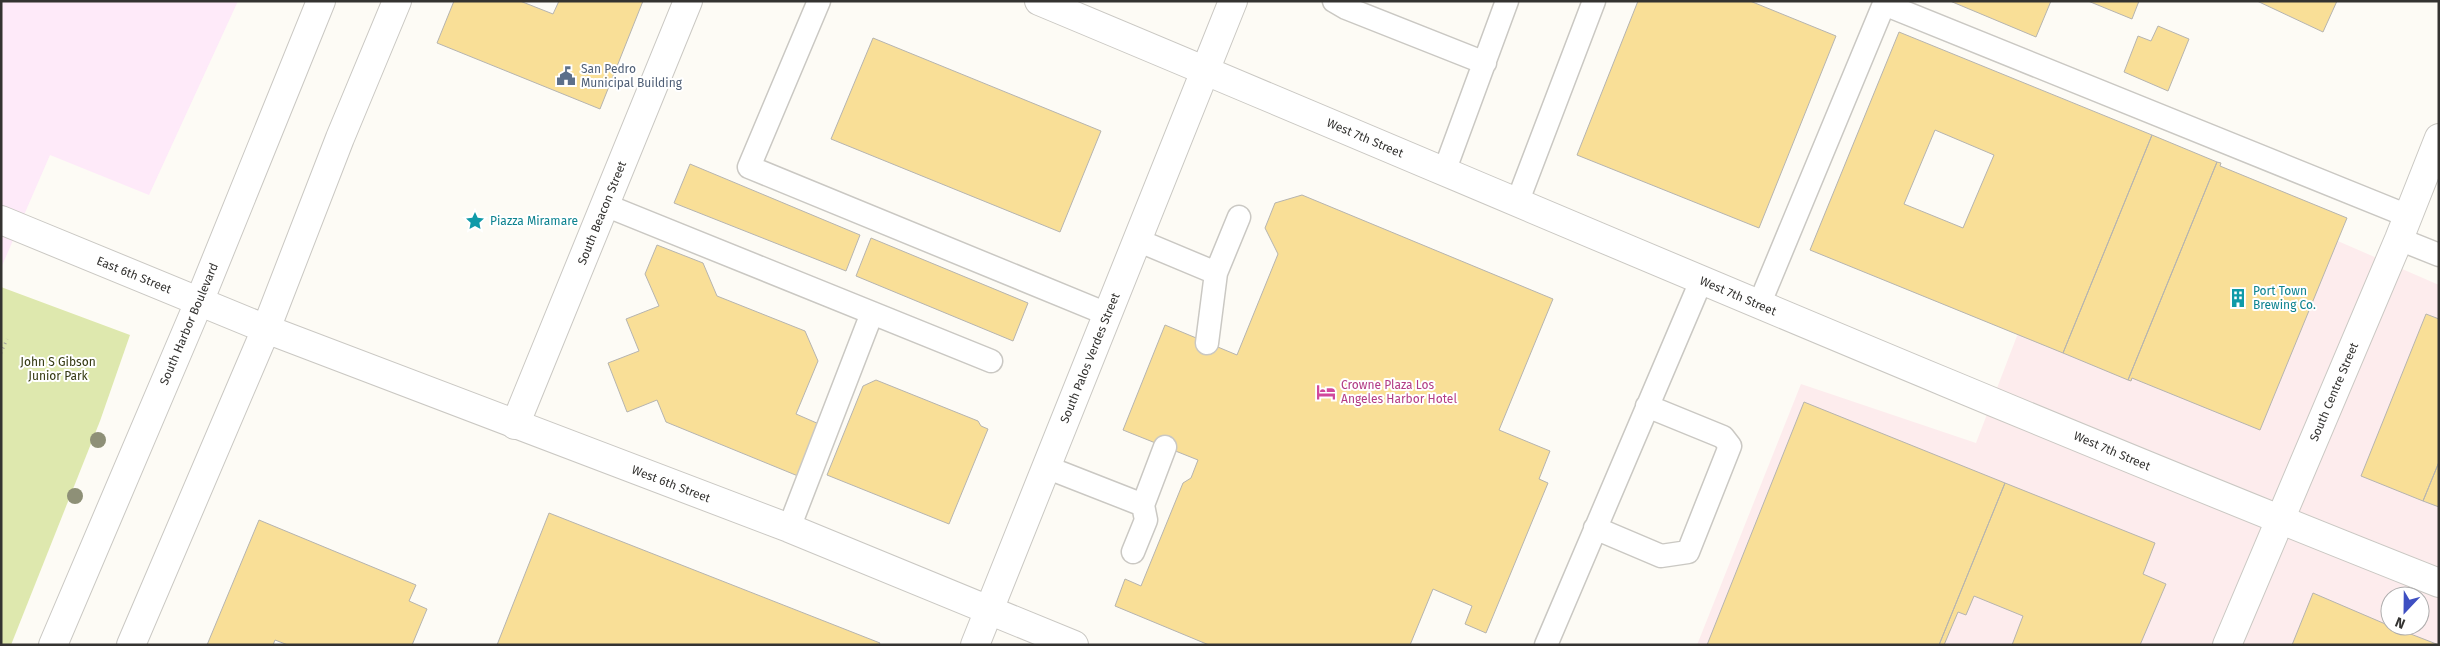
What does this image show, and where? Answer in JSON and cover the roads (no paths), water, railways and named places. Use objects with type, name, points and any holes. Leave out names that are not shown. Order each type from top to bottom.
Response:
[{"type":"main road","name":"South Harbor Boulevard","points":[[53,645],[200,302],[321,1]]},
{"type":"main road","points":[[131,645],[266,329],[340,138],[398,1]]},
{"type":"main road","name":"South Beacon Street","points":[[515,425],[688,1]]},
{"type":"main road","name":"West 7th Street","points":[[1039,1],[1759,305],[2279,520],[2439,584]]},
{"type":"main road","name":"South Palos Verdes Street","points":[[975,645],[1233,1]]},
{"type":"main road","name":"South Centre Street","points":[[2227,645],[2439,138]]},
{"type":"main road","name":"East 6th Street","points":[[1,220],[266,329]]},
{"type":"main road","name":"West 6th Street","points":[[266,329],[789,528],[1074,645]]},
{"type":"lane","points":[[819,1],[749,167],[1107,314]]},
{"type":"lane","points":[[1334,1],[1346,8],[1485,63]]},
{"type":"lane","points":[[1444,172],[1507,1]]},
{"type":"lane","points":[[1517,203],[1594,1]]},
{"type":"lane","points":[[1759,305],[1884,4],[2403,227],[2439,256]]},
{"type":"lane","points":[[605,205],[991,362]]},
{"type":"lane","points":[[1207,342],[1216,273],[1239,217]]},
{"type":"lane","points":[[1136,240],[1216,273]]},
{"type":"lane","points":[[1546,645],[1701,280]]},
{"type":"lane","points":[[789,528],[872,313]]},
{"type":"lane","points":[[1595,528],[1661,556],[1688,552],[1730,446],[1723,437],[1647,406]]},
{"type":"lane","points":[[1134,552],[1146,520],[1143,505],[1166,447]]},
{"type":"lane","points":[[1046,467],[1143,505]]},
{"type":"place","name":"San Pedro Municipal Building","points":[[566,76]]},
{"type":"place","name":"Piazza Miramare","points":[[475,221]]},
{"type":"place","name":"Port Town Brewing Co.","points":[[2238,298]]},
{"type":"place","name":"Crowne Plaza Los Angeles Harbor Hotel","points":[[1326,392]]},
{"type":"park label","name":"John S Gibson Junior Park","points":[[58,369]]}]
